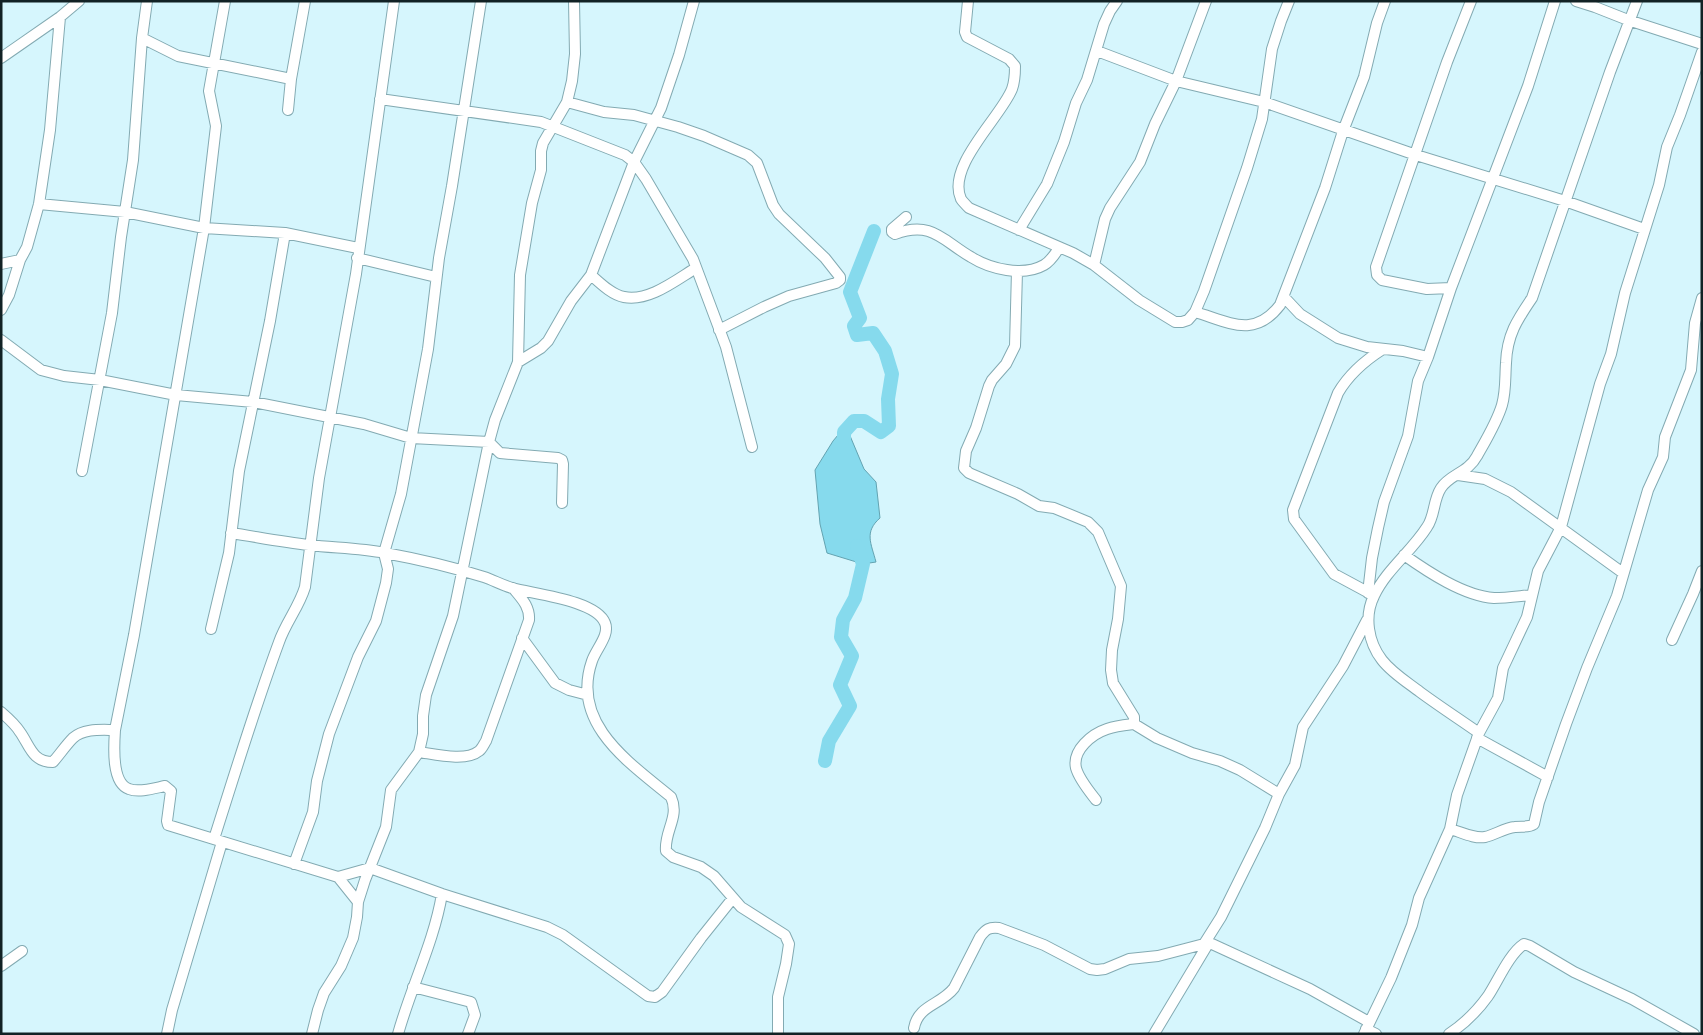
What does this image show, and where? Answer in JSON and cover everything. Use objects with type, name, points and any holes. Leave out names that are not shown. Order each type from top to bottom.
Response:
[{"type":"street","points":[[1,58],[60,17],[79,1]]},
{"type":"street","points":[[82,471],[112,312],[133,160],[142,38],[147,1]]},
{"type":"street","points":[[225,1],[209,90],[216,126],[204,228],[134,635],[115,730],[114,744],[117,775],[122,786],[130,790],[165,786],[169,788],[171,791],[168,825],[338,877],[370,868],[555,931],[648,996],[656,997],[662,992],[733,898]]},
{"type":"street","points":[[288,110],[291,79],[305,1]]},
{"type":"street","points":[[167,1034],[246,739],[279,640],[300,602],[305,587],[319,478],[358,253],[394,1]]},
{"type":"street","points":[[294,864],[313,812],[329,734],[358,657],[376,621],[388,569],[384,553],[401,494],[428,349],[436,277],[481,1]]},
{"type":"street","points":[[312,1034],[324,993],[341,966],[352,938],[364,880],[386,827],[392,790],[419,752],[423,734],[426,695],[453,616],[489,442],[495,420],[518,362],[520,274],[532,203],[541,170],[543,143],[567,102],[572,81],[575,54],[574,1]]},
{"type":"street","points":[[518,362],[541,348],[548,341],[571,301],[591,275],[634,162],[661,108],[679,55],[694,1]]},
{"type":"street","points":[[968,1],[965,32],[967,37],[1008,58],[1015,66],[1015,74],[1011,90],[965,161],[959,184],[961,199],[969,208],[1073,253],[1094,265],[1139,300],[1175,322],[1188,320],[1195,312],[1247,168],[1262,119],[1272,49],[1280,20],[1289,1]]},
{"type":"street","points":[[1019,230],[1047,184],[1064,142],[1076,103],[1087,80],[1104,24],[1117,1]]},
{"type":"street","points":[[1094,265],[1110,208],[1140,162],[1158,117],[1176,81],[1206,1]]},
{"type":"street","points":[[1195,312],[1243,326],[1259,324],[1272,314],[1284,297],[1364,77],[1377,23],[1385,1]]},
{"type":"street","points":[[1451,288],[1439,290],[1414,288],[1382,280],[1377,275],[1376,267],[1470,1]]},
{"type":"street","points":[[1154,1034],[1221,917],[1265,828],[1279,794],[1295,765],[1303,728],[1343,666],[1367,620],[1371,594],[1372,558],[1384,502],[1408,436],[1418,381],[1492,178],[1528,86],[1555,1]]},
{"type":"street","points":[[1576,1],[1702,44]]},
{"type":"street","points":[[1371,594],[1428,526],[1439,490],[1474,461],[1502,404],[1507,346],[1512,330],[1532,298],[1628,20],[1637,1]]},
{"type":"street","points":[[1,310],[9,296],[20,260],[27,247],[39,204],[50,130],[60,17]]},
{"type":"street","points":[[142,38],[178,56],[291,79]]},
{"type":"street","points":[[1097,51],[1176,81],[1264,102],[1343,131],[1565,201],[1644,229]]},
{"type":"street","points":[[1366,1028],[1391,978],[1412,925],[1419,898],[1450,829],[1457,795],[1478,736],[1498,698],[1504,668],[1527,617],[1538,571],[1561,527],[1600,384],[1609,364],[1625,293],[1659,185],[1668,143],[1702,52]]},
{"type":"street","points":[[380,99],[525,119],[553,125],[625,155],[634,162],[693,259],[726,347],[752,447]]},
{"type":"street","points":[[567,102],[604,112],[634,115],[704,136],[748,155],[757,163],[779,214],[825,258],[840,277],[840,280],[836,282],[789,296],[764,306],[719,330]]},
{"type":"street","points":[[39,204],[125,212],[204,228],[285,233],[436,277]]},
{"type":"street","points":[[906,217],[892,229],[892,232],[895,234],[915,229],[940,235],[971,258],[998,268],[1017,271],[1034,269],[1044,265],[1059,248]]},
{"type":"street","points":[[211,629],[229,553],[239,471],[285,233]]},
{"type":"street","points":[[1,264],[20,260]]},
{"type":"street","points":[[591,275],[623,297],[636,297],[661,290],[696,268]]},
{"type":"street","points":[[1017,271],[1015,346],[1006,364],[989,386],[976,428],[966,451],[964,468],[969,473],[1018,494],[1039,506],[1054,508],[1088,522],[1098,532],[1121,586],[1118,619],[1112,650],[1111,670],[1113,684],[1134,717],[1134,724]]},
{"type":"street","points":[[1284,297],[1300,314],[1338,338],[1367,347],[1428,356]]},
{"type":"street","points":[[1450,829],[1479,837],[1486,837],[1514,827],[1532,826],[1537,816],[1539,802],[1587,668],[1617,596],[1622,573],[1648,490],[1663,457],[1665,437],[1691,370],[1702,298]]},
{"type":"street","points":[[1,340],[41,370],[64,376],[100,380],[176,395],[253,402],[330,416],[388,430],[411,438],[489,442],[500,453],[558,458],[562,460],[562,503]]},
{"type":"street","points":[[1371,594],[1334,574],[1312,541],[1294,519],[1293,510],[1338,393],[1345,381],[1356,369],[1383,349]]},
{"type":"street","points":[[1458,475],[1478,477],[1496,483],[1512,492],[1622,573]]},
{"type":"street","points":[[231,533],[311,545],[384,553],[461,571],[513,588],[567,600],[580,604],[601,616],[605,623],[606,631],[592,660],[588,676],[588,695],[594,717],[604,736],[624,758],[671,797],[675,813],[665,842],[666,851],[673,857],[701,867],[714,876],[746,911],[785,935],[789,944],[778,996],[778,1034]]},
{"type":"street","points":[[1404,555],[1448,582],[1472,594],[1492,598],[1532,595]]},
{"type":"street","points":[[1672,640],[1694,594],[1702,572]]},
{"type":"street","points":[[419,752],[454,757],[468,756],[478,752],[486,741],[529,620],[527,606],[513,588]]},
{"type":"street","points":[[1367,620],[1377,652],[1389,667],[1478,736],[1548,777]]},
{"type":"street","points":[[522,638],[555,683],[569,690],[588,695]]},
{"type":"street","points":[[1,712],[20,732],[34,756],[45,762],[53,762],[74,737],[84,732],[115,730]]},
{"type":"street","points":[[1096,800],[1084,784],[1076,767],[1076,754],[1088,740],[1107,729],[1134,724],[1157,738],[1240,770],[1279,794]]},
{"type":"street","points":[[338,877],[358,902]]},
{"type":"street","points":[[398,1034],[430,940],[440,908],[442,894]]},
{"type":"street","points":[[914,1028],[915,1020],[920,1013],[948,995],[954,988],[980,937],[985,930],[992,927],[1044,945],[1090,969],[1097,970],[1105,969],[1129,959],[1158,956],[1206,944],[1220,947],[1310,989],[1376,1034]]},
{"type":"street","points":[[1454,1032],[1487,997],[1504,969],[1524,944],[1590,980],[1632,999],[1694,1034]]},
{"type":"street","points":[[1,966],[22,951]]},
{"type":"street","points":[[413,987],[471,1002],[475,1016],[468,1034]]},
{"type":"water","points":[[843,429],[848,431],[864,469],[876,482],[880,518],[872,528],[870,538],[876,562],[863,564],[827,553],[820,524],[815,470]]},
{"type":"waterway","points":[[844,447],[844,432],[854,421],[864,421],[881,432],[889,426],[888,399],[892,374],[885,351],[873,333],[857,335],[854,326],[860,318],[850,292],[874,231]]},
{"type":"waterway","points":[[825,761],[829,741],[850,706],[840,685],[852,656],[841,637],[843,620],[855,598],[863,564],[857,546]]}]
